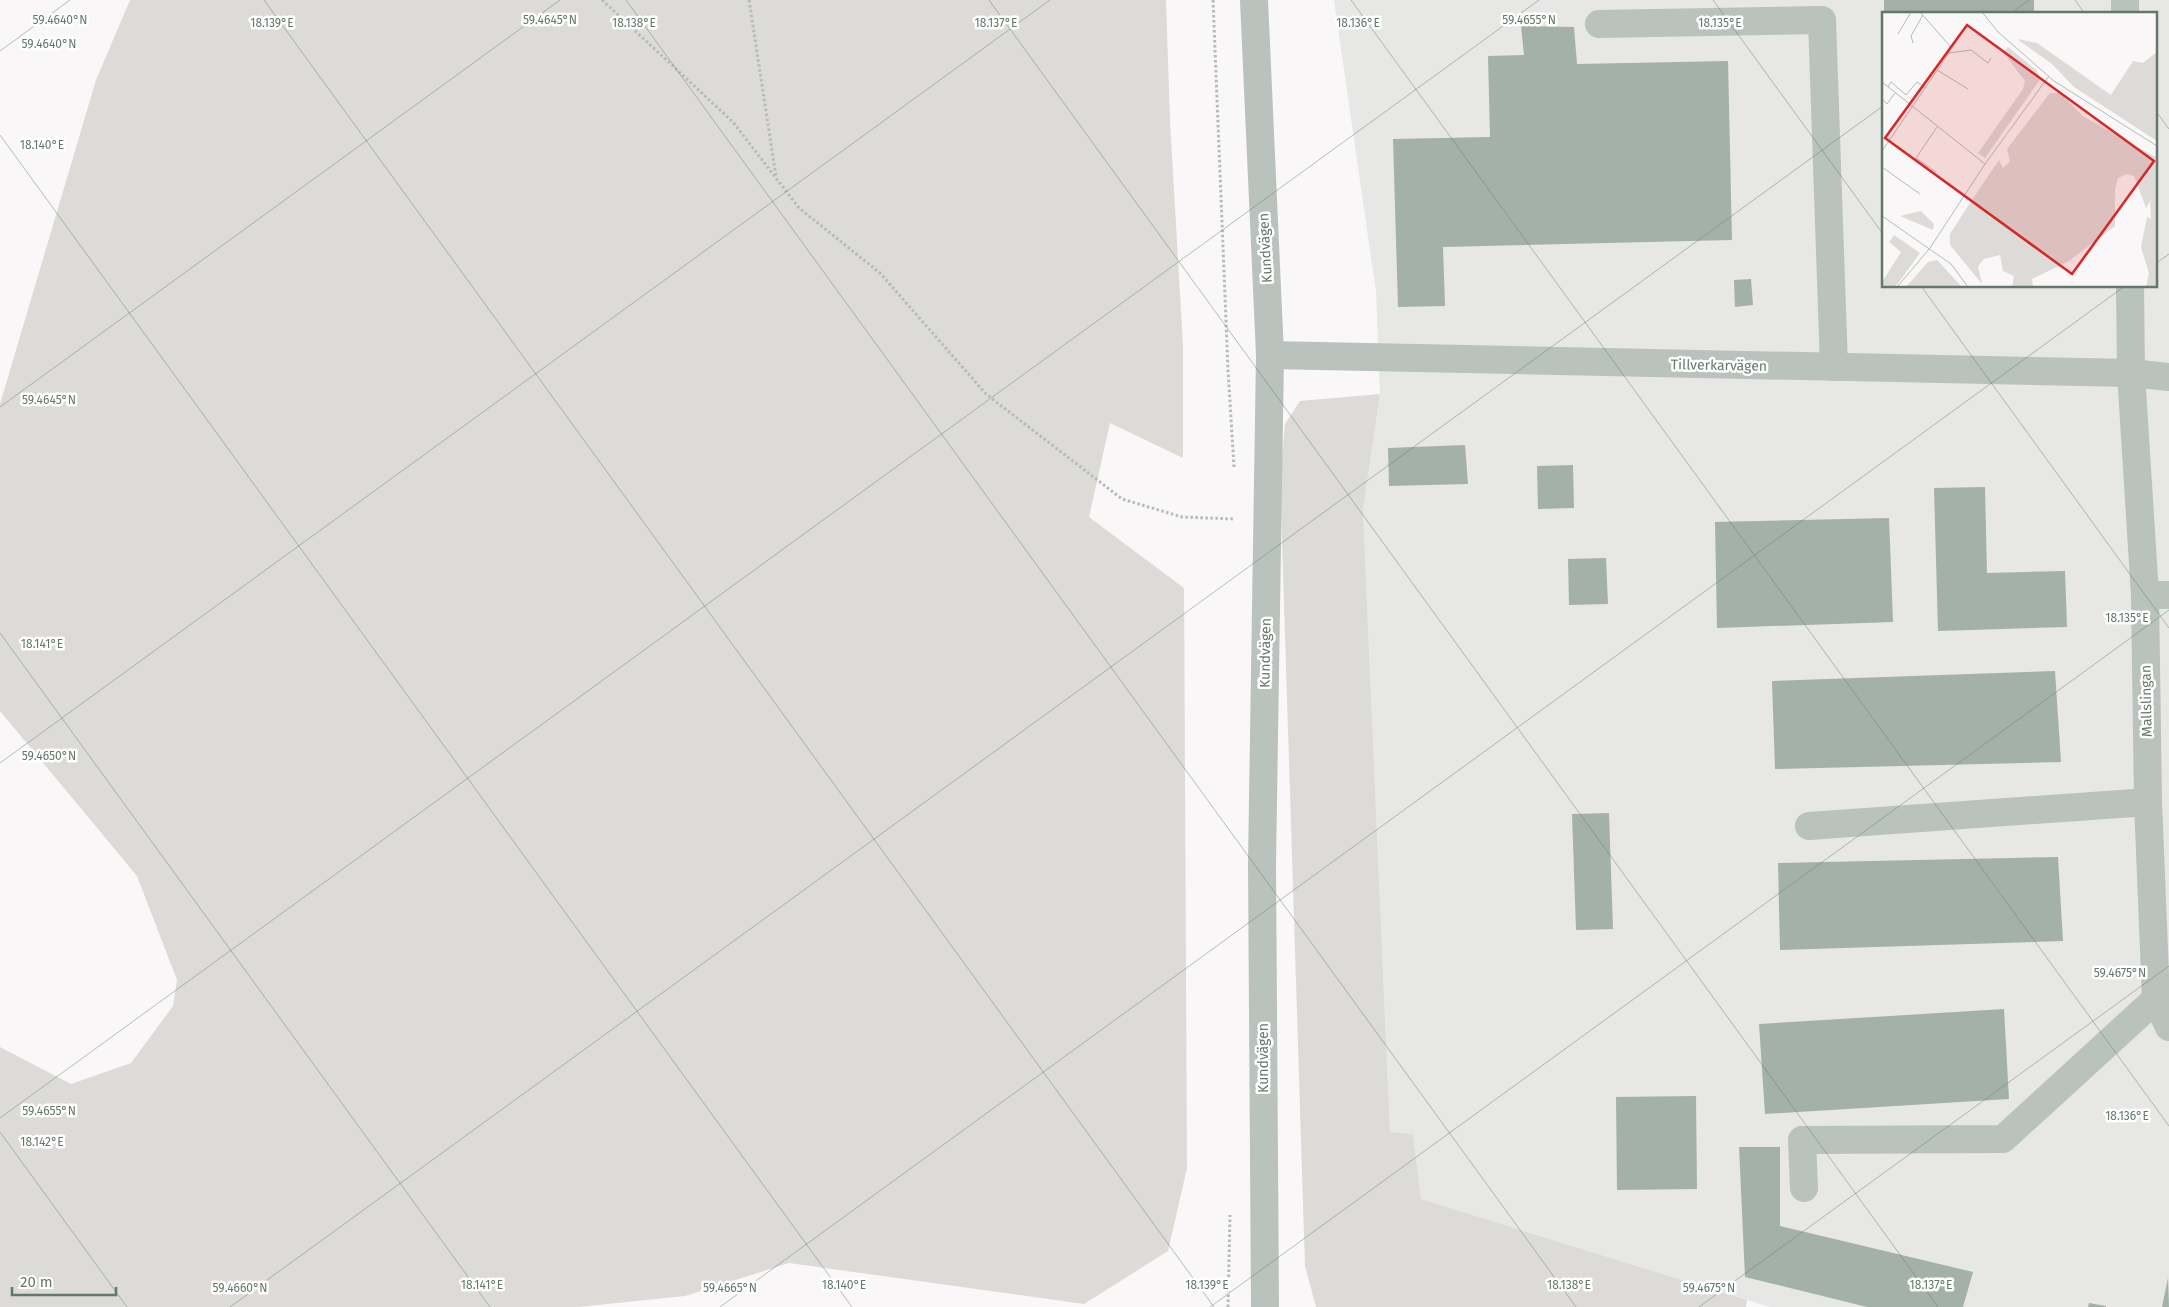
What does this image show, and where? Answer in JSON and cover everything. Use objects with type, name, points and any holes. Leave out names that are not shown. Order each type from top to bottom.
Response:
[{"type":"street","name":"Kundvägen","points":[[1254,0],[1270,355],[1262,864],[1265,1307]]},
{"type":"street","points":[[1598,24],[1822,20],[1834,367]]},
{"type":"street","name":"Mallslingan","points":[[2130,288],[2131,372],[2157,595],[2148,802],[2156,1000],[2169,1027]]},
{"type":"street","name":"Tillverkarvägen","points":[[1270,355],[2131,372],[2169,377]]},
{"type":"street","points":[[1809,826],[2148,802]]},
{"type":"street","points":[[1804,1188],[1802,1140],[2003,1139],[2156,1000]]},
{"type":"path","points":[[602,0],[733,122],[798,208],[880,273],[986,394],[1122,499],[1182,517],[1267,520]]},
{"type":"path","points":[[748,0],[776,179]]},
{"type":"path","points":[[1212,0],[1234,469]]},
{"type":"path","points":[[1228,1307],[1230,1214]]},
{"type":"shaded area","points":[[130,0],[1166,0],[1170,121],[1183,346],[1183,458],[1110,423],[1089,517],[1184,588],[1187,1168],[1168,1251],[1084,1304],[789,1263],[685,1296],[578,1307],[0,1307],[0,1047],[71,1084],[131,1063],[173,1006],[177,980],[137,876],[0,711],[0,404],[96,80]]},
{"type":"shaded area","points":[[1334,0],[2169,0],[2169,1307],[1770,1307],[1421,1199],[1413,1134],[1390,1132],[1363,510],[1380,394],[1376,292]]},
{"type":"shaded area","points":[[1380,394],[1363,510],[1390,1132],[1413,1134],[1421,1199],[1747,1300],[1746,1307],[1316,1307],[1305,1266],[1280,477],[1285,424],[1300,401]]},
{"type":"building","points":[[1884,0],[2034,0],[2034,12],[1884,12]]},
{"type":"building","points":[[1521,26],[1574,27],[1577,64],[1728,61],[1732,240],[1443,247],[1445,306],[1398,307],[1393,139],[1490,137],[1488,56],[1524,55]]},
{"type":"building","points":[[1751,279],[1753,305],[1735,307],[1734,280]]},
{"type":"building","points":[[1465,445],[1468,484],[1389,486],[1388,448]]},
{"type":"building","points":[[1573,465],[1574,508],[1538,509],[1537,466]]},
{"type":"building","points":[[1985,487],[1987,573],[2065,571],[2067,627],[1938,631],[1934,488]]},
{"type":"building","points":[[1889,518],[1893,622],[1717,628],[1715,522]]},
{"type":"building","points":[[1606,558],[1608,604],[1569,605],[1568,559]]},
{"type":"building","points":[[2055,671],[2061,762],[1775,769],[1772,681]]},
{"type":"building","points":[[1609,813],[1613,929],[1576,930],[1572,814]]},
{"type":"building","points":[[2058,857],[2063,941],[1780,950],[1778,863]]},
{"type":"building","points":[[2004,1009],[2009,1099],[1765,1114],[1759,1024]]},
{"type":"building","points":[[1696,1096],[1697,1189],[1617,1190],[1616,1097]]},
{"type":"building","points":[[1739,1147],[1780,1147],[1780,1226],[1973,1272],[1963,1307],[1867,1307],[1745,1277]]},
{"type":"building","points":[[2168,1278],[2169,1307],[2162,1307]]},
{"type":"building","points":[[2089,1303],[2106,1306],[2106,1307],[2088,1307]]}]
